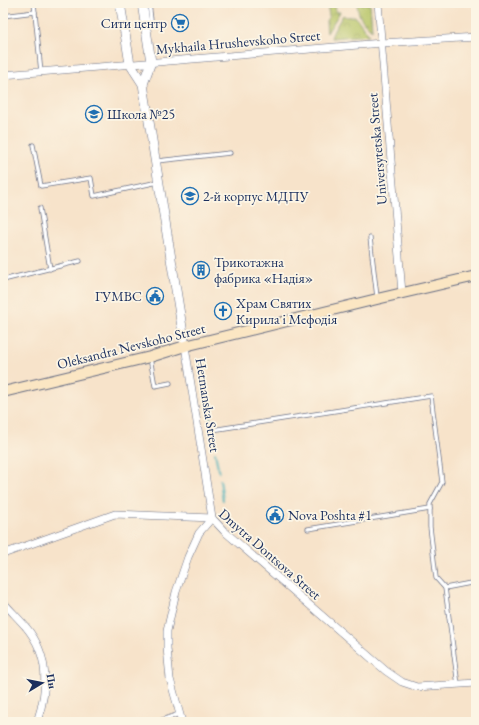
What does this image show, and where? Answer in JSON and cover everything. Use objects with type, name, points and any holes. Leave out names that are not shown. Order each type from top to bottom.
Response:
[{"type":"main road","name":"Oleksandra Nevskoho Street","points":[[3,392],[150,357],[185,346],[377,298],[476,276]]},
{"type":"street","name":"Hetmanska Street","points":[[120,3],[130,64],[143,84],[212,518]]},
{"type":"street","name":"Hetmanska Street","points":[[142,3],[151,62],[143,84]]},
{"type":"street","name":"Universytetska Street","points":[[378,3],[402,293]]},
{"type":"street","name":"Mykhaila Hrushevskoho Street","points":[[3,75],[382,43],[476,37]]},
{"type":"street","name":"Dmytra Dontsova Street","points":[[3,554],[115,514],[212,518],[224,531],[380,666],[402,682],[417,687],[476,683]]},
{"type":"street","points":[[182,722],[170,680],[167,631],[176,592],[188,556],[199,533],[212,518]]},
{"type":"street","points":[[3,602],[6,610],[27,628],[43,659],[46,672],[45,688],[37,722]]},
{"type":"lane","points":[[34,3],[41,72]]},
{"type":"lane","points":[[146,28],[151,20],[149,3]]},
{"type":"lane","points":[[3,16],[35,12]]},
{"type":"lane","points":[[33,145],[41,186],[91,178],[94,196],[159,182]]},
{"type":"lane","points":[[156,161],[230,153]]},
{"type":"lane","points":[[40,208],[50,269]]},
{"type":"lane","points":[[370,238],[377,298]]},
{"type":"lane","points":[[3,280],[80,261]]},
{"type":"lane","points":[[150,357],[155,386],[170,383]]},
{"type":"lane","points":[[212,430],[431,396],[442,482],[430,504],[430,527],[436,578],[445,588],[458,685]]},
{"type":"lane","points":[[308,529],[430,509]]},
{"type":"lane","points":[[445,588],[476,582]]},
{"type":"lane","points":[[142,722],[159,721],[179,714]]},
{"type":"green space","points":[[327,3],[335,3],[336,12],[340,12],[327,33],[326,21],[329,16]]},
{"type":"green space","points":[[357,3],[370,3],[372,30],[361,18],[358,12]]},
{"type":"green space","points":[[343,15],[346,17],[355,16],[369,35],[331,38]]},
{"type":"waterway","points":[[201,363],[210,419]]},
{"type":"waterway","points":[[215,453],[219,472]]},
{"type":"waterway","points":[[220,480],[223,500]]},
{"type":"place","name":"Сити центр","points":[[180,23]]},
{"type":"place","name":"Школа №25","points":[[94,114]]},
{"type":"place","name":"2-й корпус МДПУ","points":[[190,196]]},
{"type":"place","name":"Трикотажна фабрика «Надія»","points":[[201,270]]},
{"type":"place","name":"ГУМВС","points":[[155,296]]},
{"type":"place","name":"Храм Святих Кирила і Мефодія","points":[[223,311]]},
{"type":"place","name":"Nova Poshta #1","points":[[275,515]]}]
